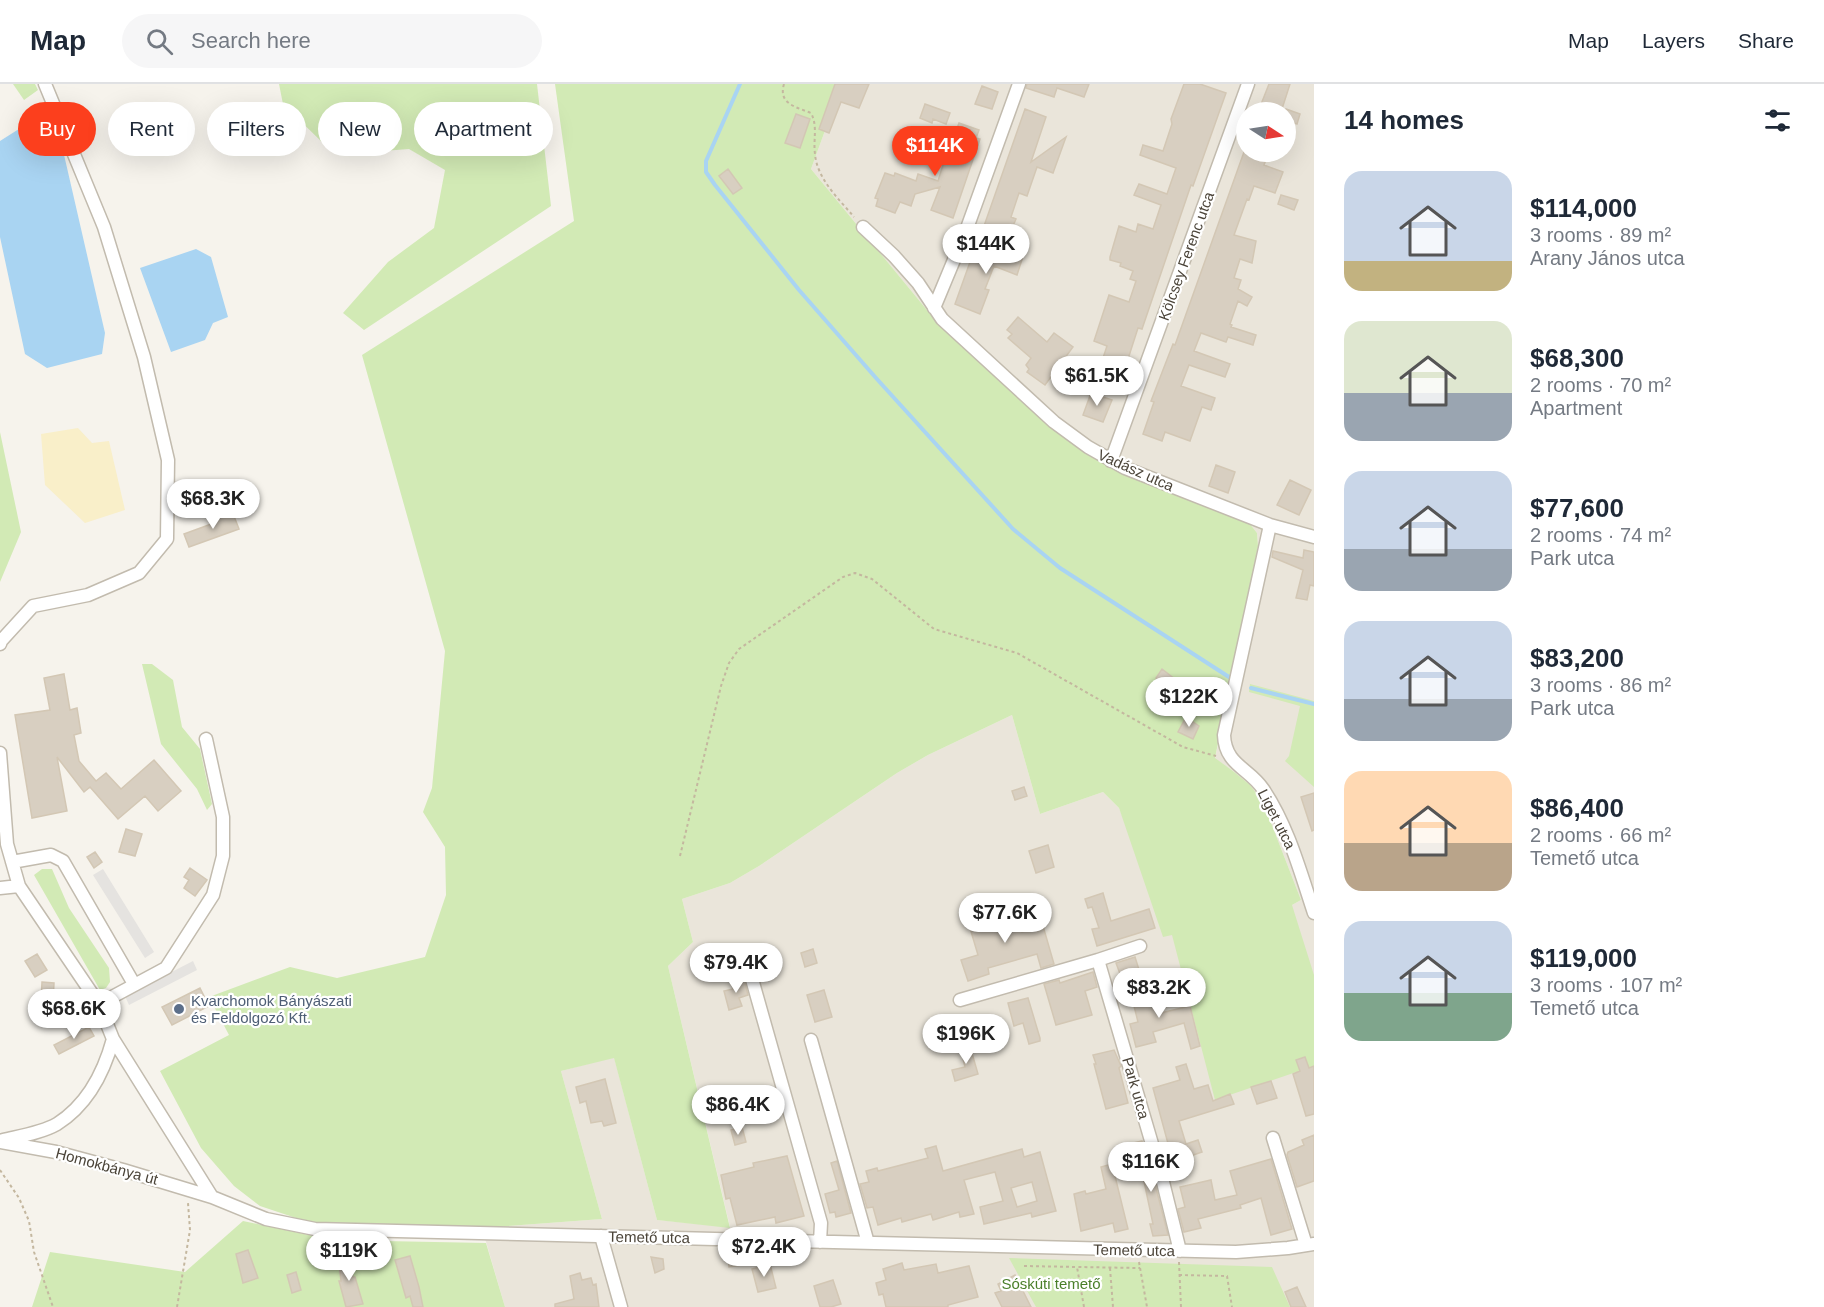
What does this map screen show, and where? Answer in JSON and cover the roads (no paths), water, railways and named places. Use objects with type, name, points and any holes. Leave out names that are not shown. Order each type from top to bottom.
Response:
[{"type":"street","points":[[0,644],[1,640],[33,606],[88,595],[139,573],[167,539],[168,460],[144,357],[104,227],[45,84]]},
{"type":"street","points":[[934,308],[966,231],[1019,84]]},
{"type":"street","name":"Kölcsey Ferenc utca","points":[[1111,461],[1248,84]]},
{"type":"street","name":"Vadász utca","points":[[863,227],[918,282],[942,319],[1054,422],[1088,447],[1111,461],[1270,525],[1314,537]]},
{"type":"street","name":"Liget utca","points":[[1270,525],[1224,735],[1226,751],[1233,761],[1262,787],[1271,802],[1297,860],[1314,913]]},
{"type":"street","points":[[99,1004],[166,968],[213,895],[223,856],[223,817],[206,738]]},
{"type":"street","points":[[0,753],[7,844],[19,886],[99,1004],[113,1039],[212,1197]]},
{"type":"street","points":[[12,862],[51,855],[63,861],[134,984]]},
{"type":"street","points":[[0,888],[19,886]]},
{"type":"street","points":[[960,1000],[1140,946]]},
{"type":"street","name":"Park utca","points":[[1098,960],[1162,1178],[1180,1251]]},
{"type":"street","points":[[752,979],[821,1223],[820,1242]]},
{"type":"street","points":[[0,1141],[37,1132],[56,1124],[72,1112],[97,1081],[113,1039]]},
{"type":"street","points":[[811,1040],[868,1243]]},
{"type":"street","name":"Temető utca","points":[[212,1197],[266,1219],[315,1229],[1236,1252],[1310,1244],[1273,1138]]},
{"type":"street","name":"Homokbánya út","points":[[0,1141],[56,1152],[212,1197]]},
{"type":"street","points":[[601,1236],[621,1307]]},
{"type":"water","points":[[18,130],[18,156],[64,156],[105,333],[102,354],[47,368],[25,354],[0,237],[0,141]]},
{"type":"water","points":[[196,249],[211,257],[228,317],[213,323],[205,340],[171,352],[140,268]]},
{"type":"waterway","points":[[740,84],[706,161],[706,172],[799,290],[1013,529],[1060,568],[1229,677]]},
{"type":"waterway","points":[[1251,688],[1314,704]]},
{"type":"place","name":"Kvarchomok Bányászati és Feldolgozó Kft.","points":[[179,1009]]},
{"type":"park label","name":"Sóskúti temető","points":[[1051,1283]]}]
